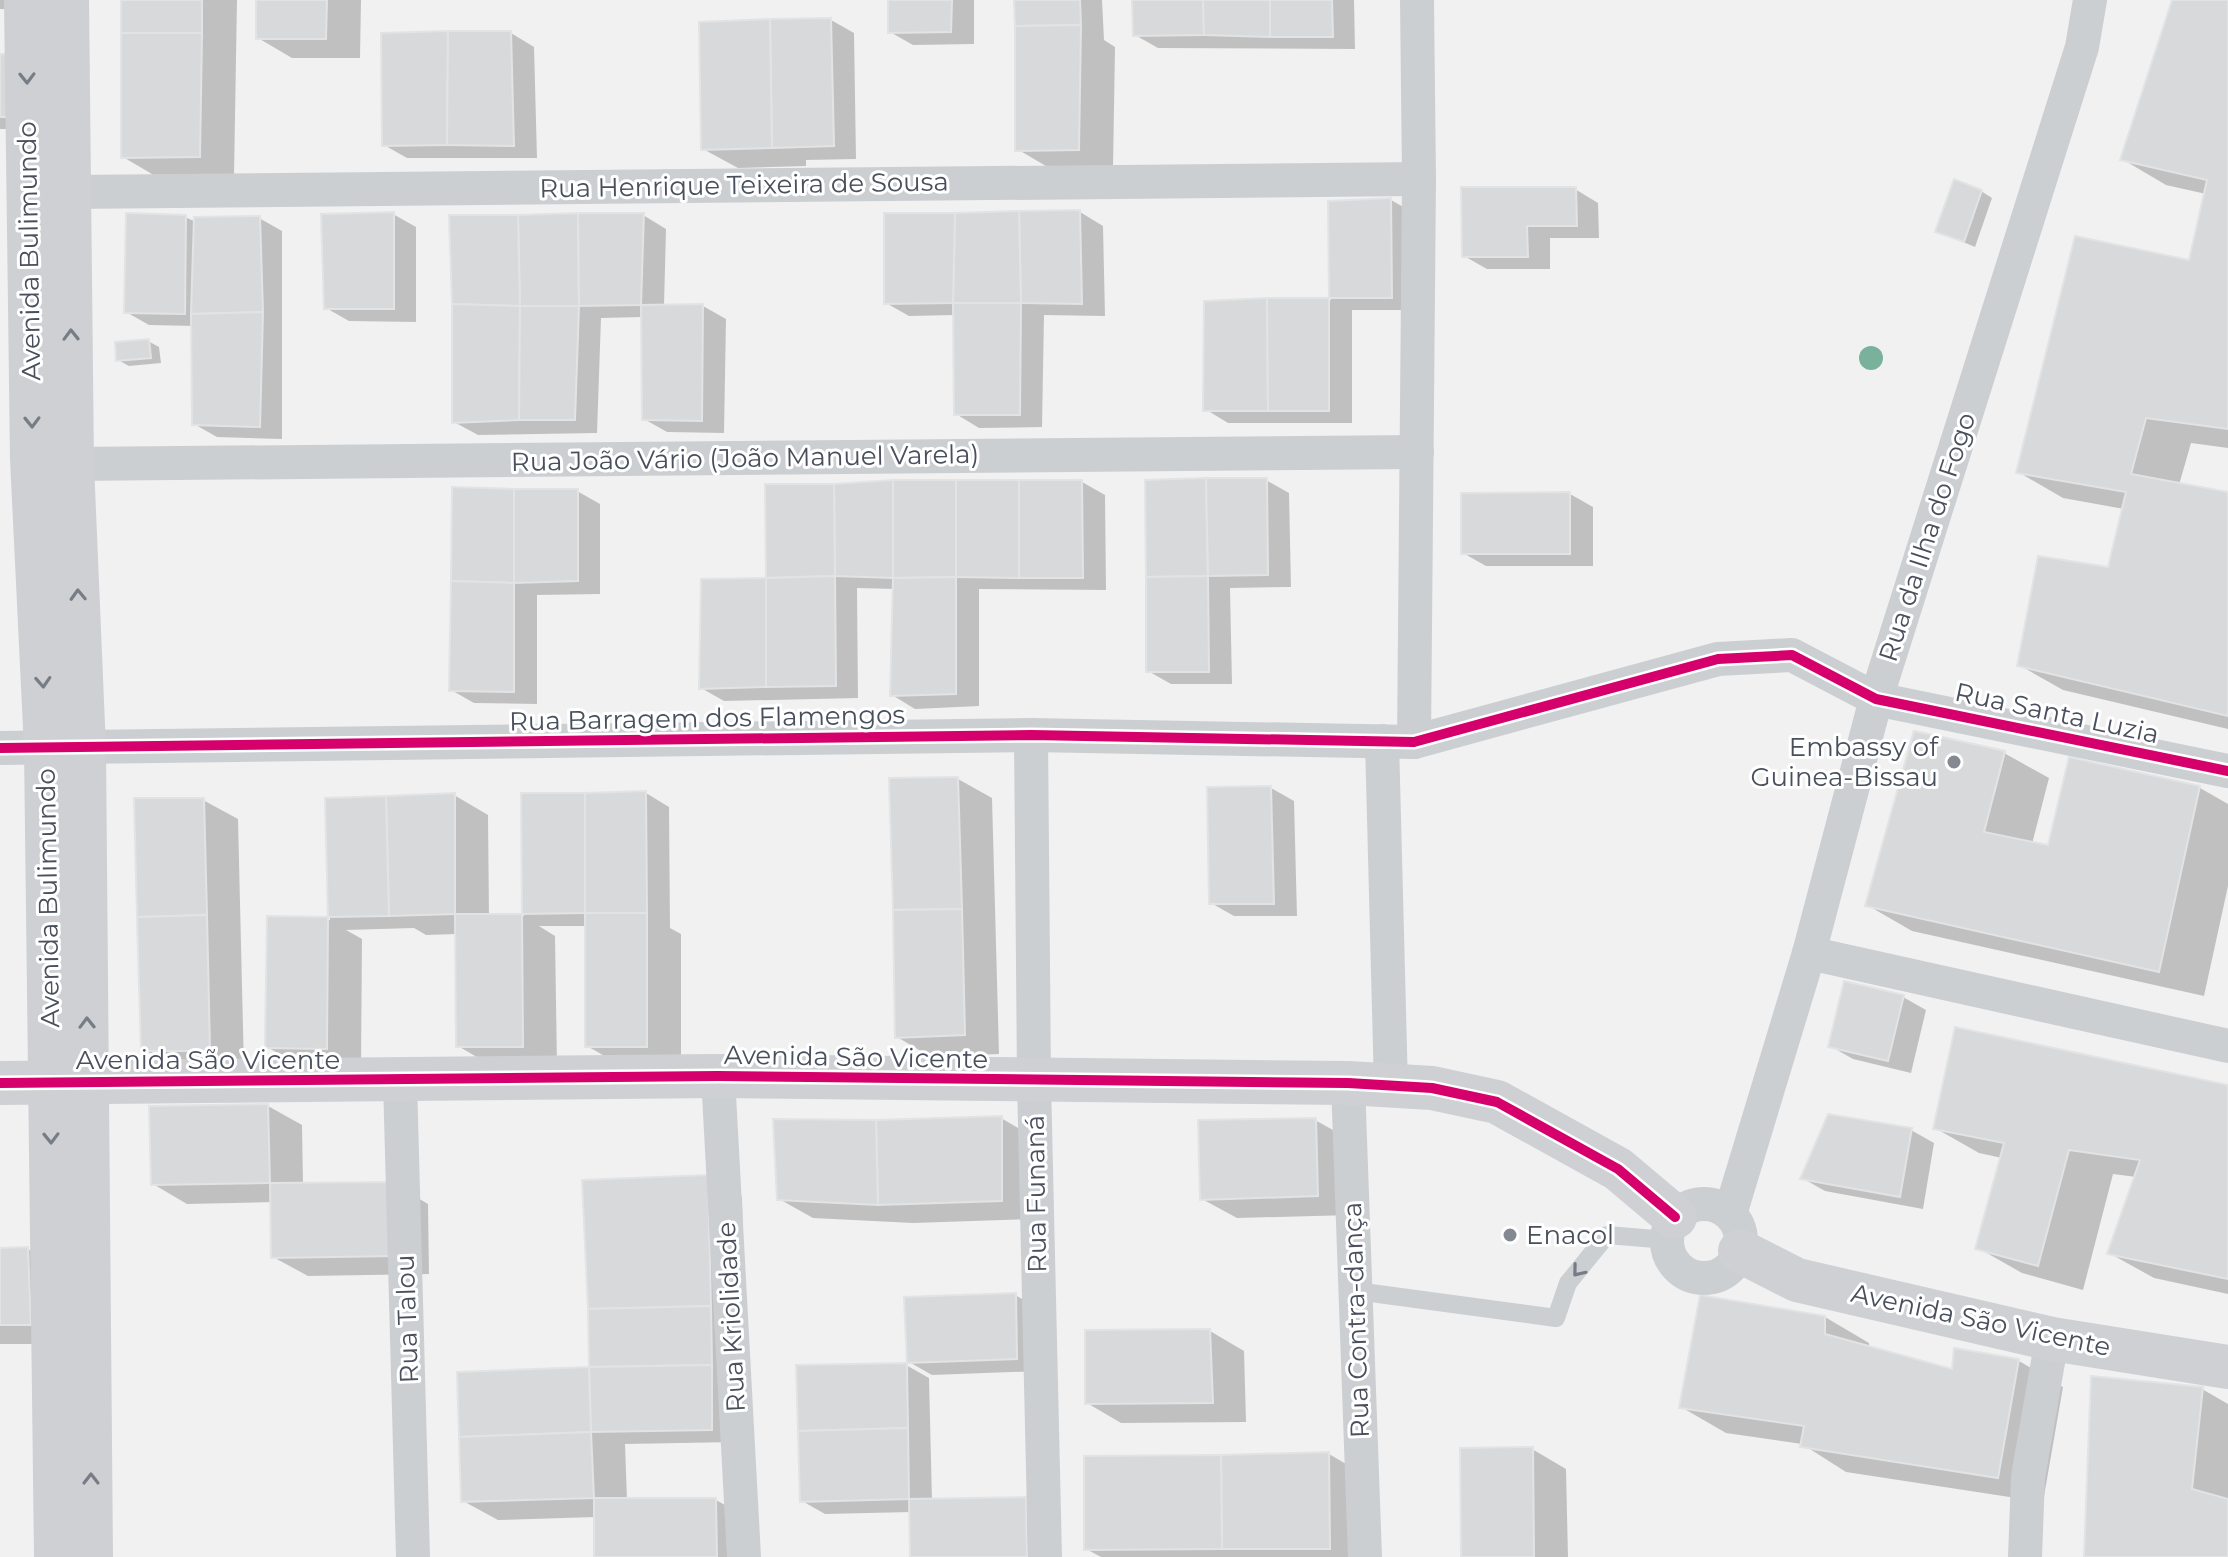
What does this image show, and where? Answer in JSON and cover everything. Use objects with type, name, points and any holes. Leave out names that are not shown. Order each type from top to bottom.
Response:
[{"type":"street","name":"Avenida Bulimundo","points":[[26,0],[32,459],[65,748]]},
{"type":"street","name":"Avenida Bulimundo","points":[[67,0],[72,464],[65,748],[69,1082],[91,1557]]},
{"type":"street","points":[[1391,1087],[1398,741],[1417,452],[1417,0]]},
{"type":"street","name":"Rua da Ilha do Fogo","points":[[1735,1233],[1876,699],[2082,47],[2090,0]]},
{"type":"street","name":"Rua Henrique Teixeira de Sousa","points":[[69,192],[1419,179]]},
{"type":"street","name":"Rua João Vário (João Manuel Varela)","points":[[72,464],[1417,452]]},
{"type":"street","name":"Rua Santa Luzia","points":[[1398,741],[1718,659],[1792,655],[1876,699],[2228,771]]},
{"type":"street","name":"Rua Barragem dos Flamengos","points":[[0,748],[1031,735],[1398,741]]},
{"type":"street","name":"Rua Funaná","points":[[1031,735],[1034,1081],[1045,1557]]},
{"type":"street","points":[[1809,953],[2228,1046]]},
{"type":"street","name":"Avenida São Vicente","points":[[0,1083],[718,1076],[1348,1083],[1432,1088],[1497,1102],[1618,1169],[1671,1228]]},
{"type":"street","name":"Rua Kriolidade","points":[[718,1076],[744,1557]]},
{"type":"street","name":"Rua Talou","points":[[400,1081],[413,1557]]},
{"type":"street","name":"Avenida Bulimundo","points":[[56,1557],[69,1082]]},
{"type":"street","name":"Rua Contra-dança","points":[[1348,1083],[1365,1557]]},
{"type":"street","points":[[1708,1203],[1735,1233],[1729,1269],[1718,1275],[1694,1277],[1674,1263],[1671,1228],[1684,1209],[1708,1203]]},
{"type":"street","name":"Avenida São Vicente","points":[[1735,1233],[1797,1280],[2052,1339],[2228,1367]]},
{"type":"street","points":[[2025,1557],[2028,1477],[2052,1339]]},
{"type":"lane","points":[[1356,1291],[1556,1318],[1568,1283],[1607,1235],[1671,1228]]},
{"type":"building","points":[[121,0],[202,0],[202,33],[121,33]]},
{"type":"building","points":[[256,0],[327,0],[326,39],[256,39]]},
{"type":"building","points":[[888,0],[952,0],[951,32],[888,33]]},
{"type":"building","points":[[1014,0],[1080,0],[1081,25],[1015,26]]},
{"type":"building","points":[[1132,0],[1203,0],[1204,35],[1133,36]]},
{"type":"building","points":[[1203,0],[1270,0],[1270,37],[1204,35]]},
{"type":"building","points":[[1270,0],[1332,0],[1333,37],[1270,37]]},
{"type":"building","points":[[2172,0],[2228,0],[2228,429],[2146,418],[2131,474],[2228,492],[2228,716],[2017,666],[2038,556],[2108,567],[2126,492],[2016,473],[2075,236],[2189,260],[2207,180],[2120,160]]},
{"type":"building","points":[[831,18],[834,146],[772,148],[770,19]]},
{"type":"building","points":[[770,19],[772,148],[701,150],[699,22]]},
{"type":"building","points":[[1081,25],[1079,150],[1015,151],[1015,26]]},
{"type":"building","points":[[448,31],[447,145],[382,146],[381,33]]},
{"type":"building","points":[[448,31],[511,31],[514,146],[447,145]]},
{"type":"building","points":[[121,33],[202,33],[200,157],[121,158]]},
{"type":"building","points":[[0,54],[8,54],[8,117],[0,117]]},
{"type":"building","points":[[1954,179],[1982,190],[1964,242],[1935,232]]},
{"type":"building","points":[[1461,187],[1576,187],[1577,226],[1527,226],[1528,257],[1462,257]]},
{"type":"building","points":[[1391,198],[1392,298],[1329,298],[1328,201]]},
{"type":"building","points":[[1080,210],[1082,304],[1021,303],[1019,211]]},
{"type":"building","points":[[1019,211],[1021,303],[953,303],[955,213]]},
{"type":"building","points":[[394,212],[394,309],[324,309],[321,214]]},
{"type":"building","points":[[126,213],[186,215],[185,314],[124,313]]},
{"type":"building","points":[[578,213],[579,306],[520,306],[518,215]]},
{"type":"building","points":[[578,213],[644,213],[641,305],[579,306]]},
{"type":"building","points":[[884,213],[955,213],[953,303],[884,304]]},
{"type":"building","points":[[449,215],[518,215],[520,306],[452,304]]},
{"type":"building","points":[[260,216],[263,312],[191,314],[194,217]]},
{"type":"building","points":[[1267,298],[1268,411],[1203,411],[1204,301]]},
{"type":"building","points":[[1267,298],[1329,298],[1329,411],[1268,411]]},
{"type":"building","points":[[953,303],[1021,303],[1020,415],[954,415]]},
{"type":"building","points":[[452,304],[520,306],[519,420],[452,423]]},
{"type":"building","points":[[703,304],[702,421],[642,420],[641,305]]},
{"type":"building","points":[[520,306],[579,306],[575,420],[519,420]]},
{"type":"building","points":[[263,312],[260,427],[192,425],[191,314]]},
{"type":"building","points":[[149,339],[151,358],[116,361],[115,342]]},
{"type":"building","points":[[1206,478],[1208,576],[1146,577],[1145,480]]},
{"type":"building","points":[[1206,478],[1267,478],[1268,575],[1208,576]]},
{"type":"building","points":[[893,480],[956,480],[956,577],[893,578]]},
{"type":"building","points":[[893,480],[893,578],[835,576],[834,484]]},
{"type":"building","points":[[956,480],[1019,480],[1019,578],[956,577]]},
{"type":"building","points":[[1019,480],[1082,480],[1083,578],[1019,578]]},
{"type":"building","points":[[765,484],[834,484],[835,576],[766,578]]},
{"type":"building","points":[[452,487],[514,489],[514,583],[451,581]]},
{"type":"building","points":[[514,489],[578,489],[578,581],[514,583]]},
{"type":"building","points":[[1570,492],[1570,554],[1461,554],[1461,493]]},
{"type":"building","points":[[835,576],[836,686],[766,687],[766,578]]},
{"type":"building","points":[[1208,576],[1209,672],[1146,672],[1146,577]]},
{"type":"building","points":[[956,577],[956,694],[890,696],[893,578]]},
{"type":"building","points":[[766,578],[766,687],[699,689],[701,579]]},
{"type":"building","points":[[451,581],[514,583],[514,692],[449,691]]},
{"type":"building","name":"Embassy of Guinea-Bissau","points":[[1914,731],[2005,751],[1994,793],[1902,774]]},
{"type":"building","points":[[1914,731],[2005,751],[1984,832],[2048,845],[2069,757],[2200,786],[2159,972],[1865,906]]},
{"type":"building","points":[[958,777],[962,909],[893,910],[889,778]]},
{"type":"building","points":[[1271,786],[1274,904],[1209,904],[1207,787]]},
{"type":"building","points":[[646,791],[647,913],[585,913],[585,793]]},
{"type":"building","points":[[455,793],[455,914],[389,916],[386,796]]},
{"type":"building","points":[[521,793],[585,793],[585,913],[522,914]]},
{"type":"building","points":[[386,796],[389,916],[328,917],[325,798]]},
{"type":"building","points":[[134,798],[204,798],[207,915],[137,917]]},
{"type":"building","points":[[962,909],[965,1035],[895,1038],[893,910]]},
{"type":"building","points":[[585,913],[647,913],[647,1047],[585,1047]]},
{"type":"building","points":[[455,914],[522,914],[523,1047],[456,1047]]},
{"type":"building","points":[[207,915],[210,1051],[141,1051],[137,917]]},
{"type":"building","points":[[267,916],[328,917],[327,1049],[265,1048]]},
{"type":"building","points":[[1844,981],[1904,995],[1888,1061],[1828,1047]]},
{"type":"building","points":[[1955,1027],[2228,1085],[2228,1279],[2107,1254],[2140,1160],[2069,1150],[2038,1266],[1975,1249],[2004,1143],[1933,1129]]},
{"type":"building","points":[[268,1104],[270,1183],[151,1185],[149,1106]]},
{"type":"building","points":[[1828,1114],[1912,1128],[1900,1197],[1800,1179]]},
{"type":"building","points":[[1002,1116],[1002,1201],[878,1205],[876,1120]]},
{"type":"building","points":[[1316,1118],[1318,1196],[1200,1200],[1198,1120]]},
{"type":"building","points":[[773,1119],[876,1120],[878,1205],[777,1200]]},
{"type":"building","points":[[708,1175],[711,1306],[588,1309],[582,1180]]},
{"type":"building","points":[[394,1182],[396,1256],[271,1258],[270,1183]]},
{"type":"building","points":[[28,1247],[31,1325],[0,1325],[0,1248]]},
{"type":"building","points":[[1016,1293],[1017,1359],[907,1363],[904,1297]]},
{"type":"building","points":[[1700,1295],[1825,1316],[1825,1334],[1952,1369],[1954,1348],[2019,1359],[1998,1478],[1800,1447],[1804,1426],[1679,1408]]},
{"type":"building","points":[[711,1306],[712,1365],[589,1367],[588,1309]]},
{"type":"building","points":[[1210,1329],[1213,1403],[1085,1404],[1085,1330]]},
{"type":"building","points":[[907,1363],[908,1428],[798,1431],[796,1365]]},
{"type":"building","points":[[712,1365],[712,1430],[591,1432],[589,1367]]},
{"type":"building","points":[[589,1367],[591,1432],[459,1437],[457,1372]]},
{"type":"building","points":[[2091,1376],[2203,1387],[2192,1489],[2228,1499],[2228,1557],[2084,1557]]},
{"type":"building","points":[[908,1428],[909,1499],[800,1502],[798,1431]]},
{"type":"building","points":[[591,1432],[594,1498],[461,1502],[459,1437]]},
{"type":"building","points":[[1533,1447],[1534,1557],[1461,1557],[1460,1448]]},
{"type":"building","points":[[1329,1452],[1330,1549],[1222,1549],[1221,1455]]},
{"type":"building","points":[[1221,1455],[1222,1549],[1084,1550],[1084,1456]]},
{"type":"building","points":[[1026,1497],[1027,1557],[910,1557],[909,1499]]},
{"type":"building","points":[[594,1498],[716,1498],[717,1557],[594,1557]]},
{"type":"cycle path","points":[[0,748],[1031,735],[1414,742],[1718,659],[1792,655],[1876,699],[2228,771]]},
{"type":"cycle path","points":[[0,1083],[718,1076],[1348,1083],[1432,1088],[1497,1102],[1618,1169],[1675,1217]]},
{"type":"place","name":"Embassy of Guinea-Bissau","points":[[1954,762]]},
{"type":"place","name":"Enacol","points":[[1510,1235]]}]
